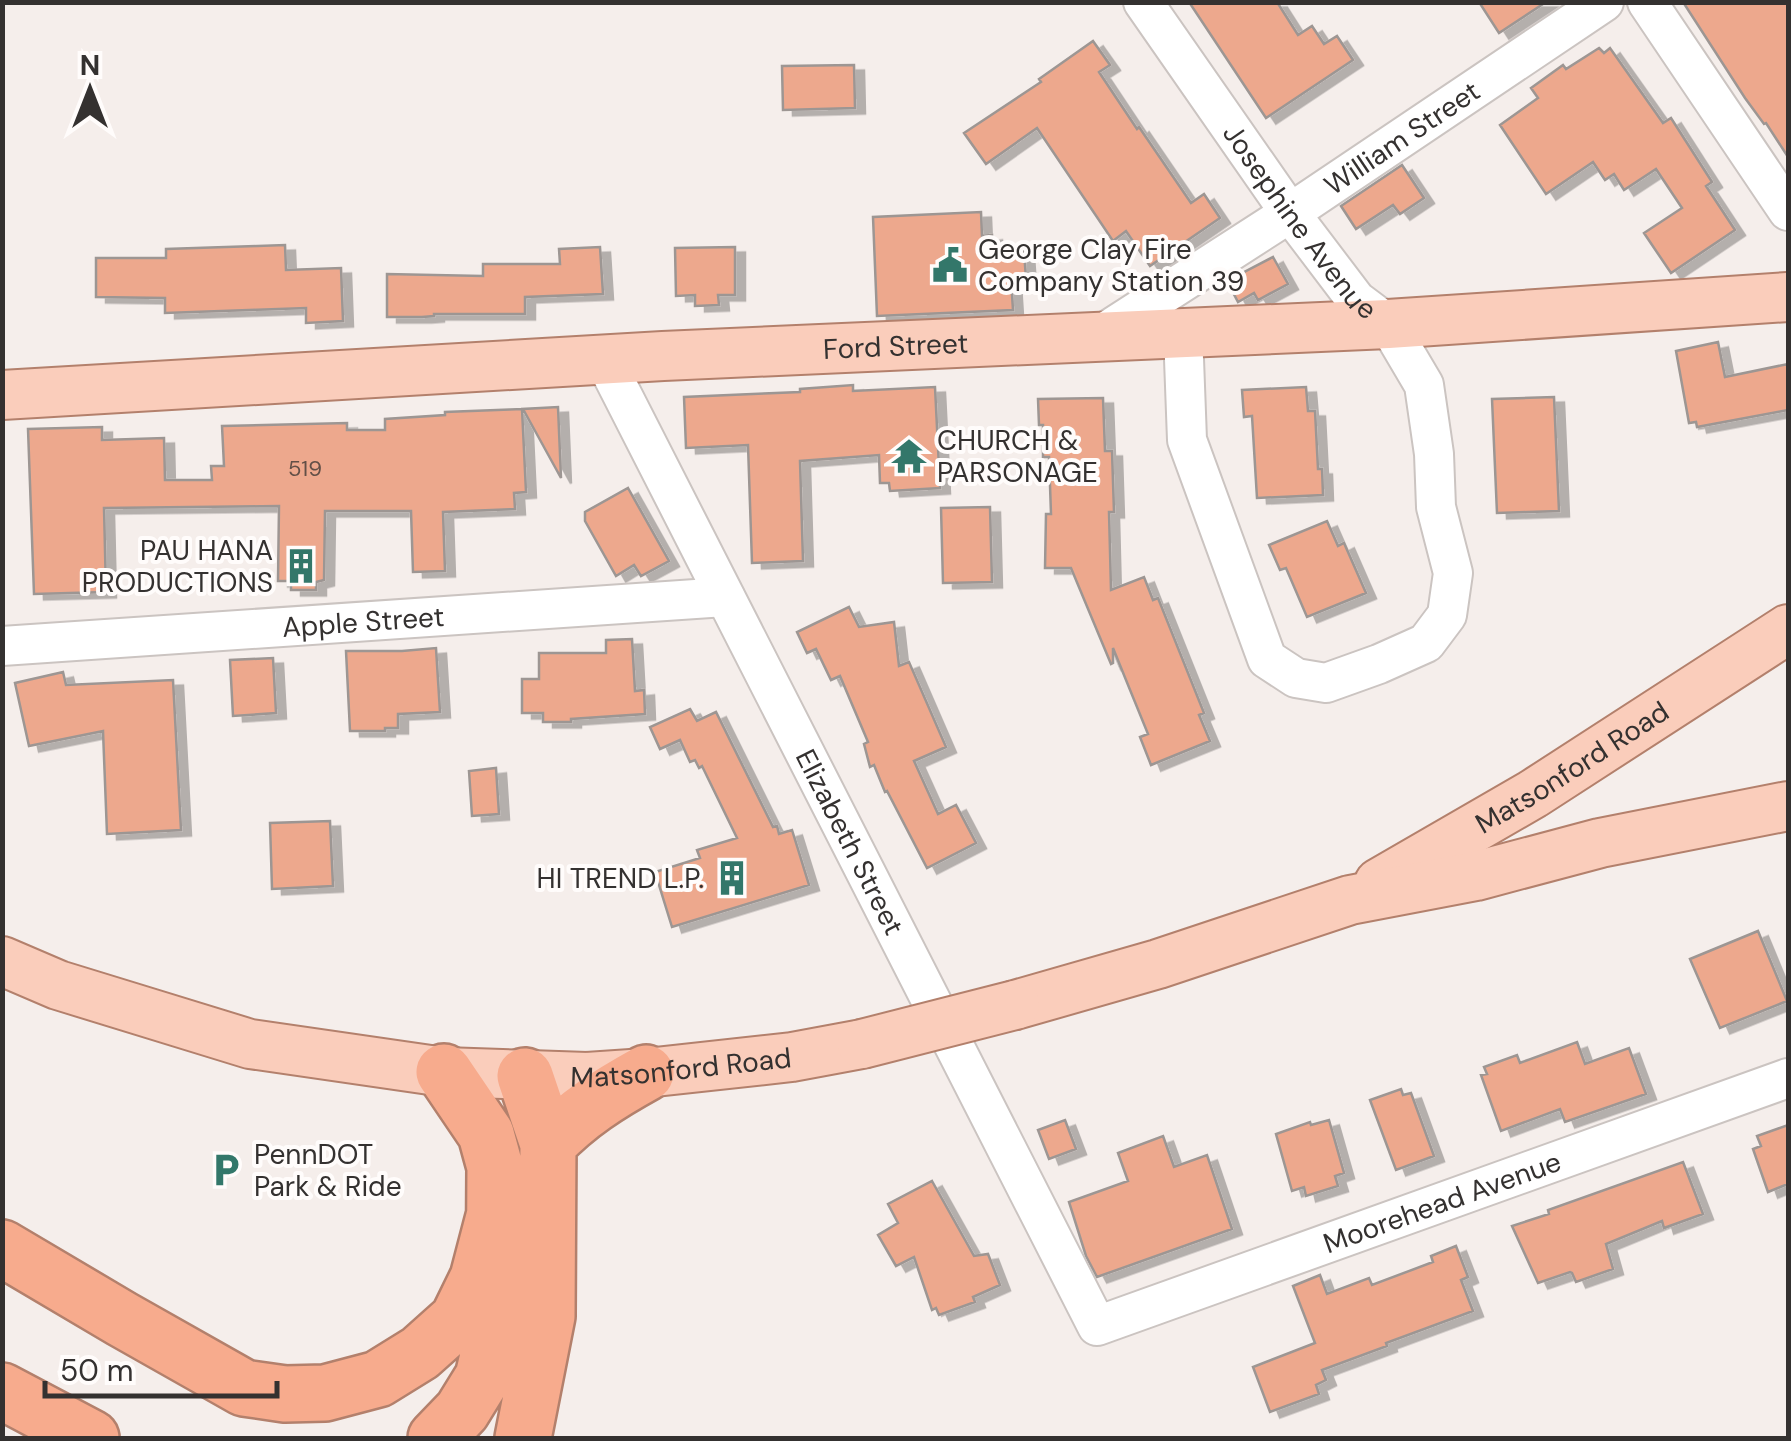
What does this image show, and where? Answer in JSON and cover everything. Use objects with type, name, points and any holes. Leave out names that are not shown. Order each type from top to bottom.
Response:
[{"type":"highway","points":[[436,1438],[462,1411],[483,1378],[494,1330],[495,1190],[486,1134],[444,1072]]},
{"type":"highway","points":[[548,1144],[604,1096],[646,1073]]},
{"type":"highway","points":[[523,1438],[548,1316],[548,1144],[525,1076]]},
{"type":"highway","points":[[2,1248],[244,1388],[285,1394],[326,1393],[378,1379],[420,1353],[458,1319],[478,1278],[495,1190],[525,1076]]},
{"type":"highway","points":[[2,1391],[91,1438]]},
{"type":"highway","points":[[2,1401],[48,1438]]},
{"type":"main road","name":"Ford Street","points":[[2,395],[604,359],[1388,324],[1788,297]]},
{"type":"main road","name":"Matsonford Road","points":[[1350,900],[1532,794],[1788,629]]},
{"type":"main road","name":"Matsonford Road","points":[[2,960],[58,985],[250,1044],[444,1072],[587,1077],[646,1073],[756,1062],[862,1044],[1158,964],[1350,900],[1788,806]]},
{"type":"street","name":"Josephine Avenue","points":[[1143,2],[1290,213],[1356,300],[1388,324],[1424,385],[1434,454],[1436,507],[1453,572],[1447,615],[1426,642],[1326,682],[1296,678],[1267,660],[1187,440],[1183,332]]},
{"type":"street","name":"William Street","points":[[1099,336],[1604,2]]},
{"type":"street","points":[[1647,2],[1788,210]]},
{"type":"street","name":"Elizabeth Street","points":[[604,359],[1097,1326]]},
{"type":"street","name":"Apple Street","points":[[2,646],[725,597]]},
{"type":"street","name":"Moorehead Avenue","points":[[1097,1326],[1788,1078]]},
{"type":"building","points":[[1189,2],[1277,2],[1298,35],[1312,26],[1324,44],[1337,36],[1353,60],[1266,118]]},
{"type":"building","points":[[1479,2],[1546,2],[1499,33]]},
{"type":"building","points":[[1683,2],[1788,2],[1788,157],[1745,98]]},
{"type":"building","points":[[1093,41],[1110,65],[1099,72],[1137,129],[1191,203],[1204,194],[1220,218],[1150,266],[1126,231],[1113,241],[1037,128],[986,164],[964,133],[1041,82],[1039,79]]},
{"type":"building","points":[[1599,48],[1604,53],[1610,48],[1663,123],[1671,118],[1712,182],[1706,186],[1735,230],[1671,273],[1644,233],[1682,208],[1656,169],[1624,190],[1614,174],[1605,180],[1593,162],[1546,194],[1500,125],[1538,98],[1531,88],[1563,65],[1566,69]]},
{"type":"building","points":[[854,65],[855,108],[783,110],[782,66]]},
{"type":"building","points":[[1402,165],[1424,198],[1400,214],[1393,205],[1356,229],[1341,206]]},
{"type":"building","name":"George Clay Fire Company Station 39","points":[[981,212],[982,236],[992,235],[992,252],[1024,251],[1026,279],[1011,279],[1013,310],[877,316],[873,217]]},
{"type":"building","points":[[285,245],[286,270],[341,268],[343,321],[306,323],[306,308],[165,313],[165,298],[96,297],[96,258],[166,258],[166,249]]},
{"type":"building","points":[[600,247],[603,294],[525,297],[525,314],[387,317],[387,274],[483,276],[483,264],[560,264],[559,249]]},
{"type":"building","points":[[735,247],[735,295],[718,295],[719,305],[695,306],[695,295],[676,296],[675,248]]},
{"type":"building","points":[[1273,257],[1288,284],[1258,300],[1254,293],[1238,302],[1227,281]]},
{"type":"building","points":[[1718,342],[1725,377],[1788,364],[1788,410],[1697,427],[1696,422],[1689,423],[1676,351]]},
{"type":"building","points":[[853,385],[853,391],[935,387],[940,488],[890,491],[889,483],[880,483],[879,455],[800,461],[803,561],[752,563],[748,445],[686,448],[684,397],[800,392]]},
{"type":"building","points":[[1306,387],[1308,411],[1315,411],[1323,495],[1257,498],[1252,416],[1244,417],[1242,390]]},
{"type":"building","points":[[1554,397],[1559,511],[1497,513],[1492,399]]},
{"type":"building","points":[[1103,398],[1105,451],[1112,451],[1111,590],[1144,577],[1153,600],[1158,598],[1204,713],[1199,715],[1210,741],[1151,765],[1140,737],[1148,734],[1113,648],[1111,664],[1071,568],[1045,568],[1046,514],[1051,514],[1049,457],[1043,457],[1038,399]]},
{"type":"building","points":[[558,407],[561,478],[523,409]]},
{"type":"building","points":[[522,409],[526,492],[514,493],[515,509],[443,512],[445,571],[413,572],[411,511],[325,511],[324,580],[316,582],[316,590],[291,590],[291,581],[278,581],[279,506],[104,508],[106,592],[34,594],[28,429],[102,427],[102,440],[164,438],[165,480],[212,480],[211,466],[224,466],[222,426],[347,423],[347,430],[385,430],[385,419]]},
{"type":"building","points":[[628,488],[669,561],[641,576],[634,565],[616,576],[585,521],[585,512]]},
{"type":"building","name":"CHURCH & PARSONAGE","points":[[990,507],[992,582],[943,583],[941,508]]},
{"type":"building","points":[[1327,521],[1338,546],[1344,543],[1366,593],[1307,617],[1286,568],[1280,570],[1269,545]]},
{"type":"building","points":[[849,607],[859,627],[894,622],[899,666],[909,662],[946,747],[914,761],[938,814],[956,805],[976,843],[927,868],[874,765],[870,767],[864,744],[868,742],[840,676],[831,680],[816,649],[807,653],[797,632]]},
{"type":"building","points":[[632,639],[635,691],[644,690],[645,714],[543,722],[543,713],[522,713],[522,679],[539,679],[539,653],[606,653],[606,640]]},
{"type":"building","points":[[436,648],[440,712],[398,714],[398,728],[385,731],[350,731],[346,651]]},
{"type":"building","points":[[273,658],[276,713],[233,716],[230,660]]},
{"type":"building","points":[[63,672],[66,685],[173,680],[181,830],[107,834],[103,731],[29,746],[15,683]]},
{"type":"building","points":[[690,709],[697,721],[716,712],[773,827],[777,826],[779,834],[792,830],[809,885],[672,927],[655,872],[700,858],[697,850],[737,838],[702,766],[699,768],[695,760],[690,762],[680,740],[660,749],[650,727]]},
{"type":"building","points":[[496,768],[499,814],[472,816],[469,771]]},
{"type":"building","points":[[330,821],[333,886],[272,889],[270,823]]},
{"type":"building","points":[[1758,931],[1787,1001],[1720,1028],[1690,959]]},
{"type":"building","points":[[1577,1042],[1585,1064],[1629,1048],[1646,1094],[1565,1122],[1560,1109],[1501,1131],[1481,1075],[1487,1074],[1484,1067],[1517,1055],[1520,1063]]},
{"type":"building","points":[[1401,1089],[1403,1095],[1411,1093],[1434,1156],[1396,1170],[1370,1100]]},
{"type":"building","points":[[1065,1120],[1076,1149],[1049,1159],[1038,1130]]},
{"type":"building","points":[[1329,1120],[1344,1173],[1335,1176],[1338,1186],[1306,1196],[1304,1187],[1292,1191],[1276,1134]]},
{"type":"building","points":[[1788,1125],[1788,1184],[1768,1192],[1753,1149],[1761,1146],[1757,1136]]},
{"type":"building","points":[[1163,1136],[1174,1167],[1207,1155],[1232,1229],[1097,1277],[1069,1202],[1128,1181],[1118,1153]]},
{"type":"building","points":[[1683,1162],[1703,1214],[1664,1228],[1662,1221],[1606,1244],[1613,1269],[1576,1282],[1570,1272],[1538,1283],[1512,1226]]},
{"type":"building","points":[[932,1181],[974,1256],[988,1254],[1000,1285],[973,1297],[975,1302],[939,1315],[936,1308],[932,1310],[914,1257],[896,1266],[878,1235],[898,1223],[888,1204]]},
{"type":"building","points":[[1456,1246],[1468,1277],[1461,1280],[1473,1311],[1322,1370],[1326,1380],[1316,1385],[1319,1394],[1270,1412],[1253,1367],[1315,1343],[1293,1286],[1320,1275],[1327,1294],[1369,1278],[1372,1285],[1433,1262],[1431,1256]]},
{"type":"place","name":"George Clay Fire Company Station 39","points":[[950,265]]},
{"type":"place","name":"CHURCH & PARSONAGE","points":[[909,456]]},
{"type":"place","name":"PAU HANA PRODUCTIONS","points":[[301,566]]},
{"type":"place","name":"HI TREND L.P.","points":[[732,878]]},
{"type":"place","name":"PennDOT Park & Ride","points":[[226,1170]]}]
